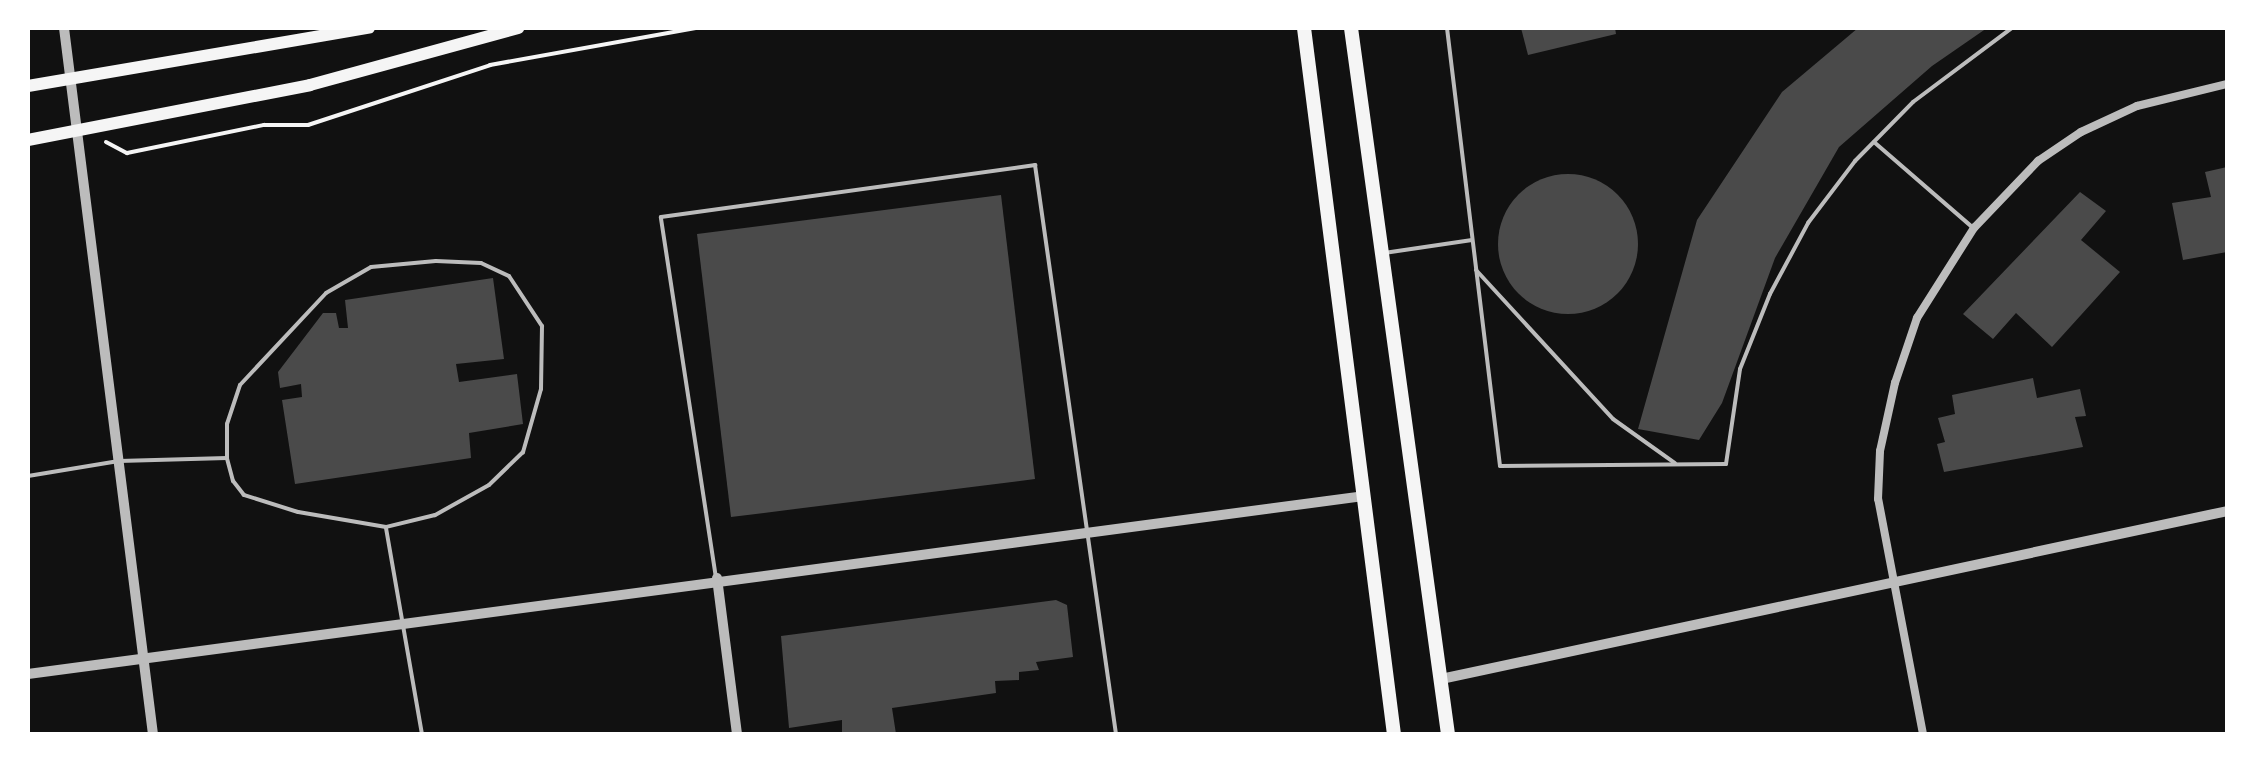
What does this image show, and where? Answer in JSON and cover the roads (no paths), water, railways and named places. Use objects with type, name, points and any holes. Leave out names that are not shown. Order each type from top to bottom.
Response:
[{"type":"main road","points":[[28,86],[369,28]]},
{"type":"main road","points":[[28,140],[310,85],[518,28]]},
{"type":"main road","points":[[1304,28],[1394,734]]},
{"type":"main road","points":[[1351,28],[1448,734]]},
{"type":"street","points":[[64,28],[153,734]]},
{"type":"street","points":[[1923,734],[1878,499],[1880,451],[1895,383],[1917,318],[1974,228],[2003,192],[2081,132],[2137,106],[2227,84]]},
{"type":"street","points":[[28,674],[717,578],[1363,496]]},
{"type":"street","points":[[1441,679],[2227,511]]},
{"type":"street","points":[[717,578],[737,734]]},
{"type":"lane","points":[[1447,28],[1500,466],[1726,464],[1740,369],[1770,294],[1808,223],[1874,142],[1913,102],[2012,28]]},
{"type":"lane","points":[[1874,142],[1974,228]]},
{"type":"lane","points":[[717,578],[661,217],[1035,165],[1090,530],[1116,734]]},
{"type":"lane","points":[[1382,253],[1472,240]]},
{"type":"lane","points":[[481,263],[509,276],[542,326],[541,389],[523,452],[489,485],[435,515],[386,527],[257,502],[233,481],[227,458],[227,424],[240,385],[326,293],[371,267],[481,263]]},
{"type":"lane","points":[[1476,270],[1613,419],[1677,464]]},
{"type":"lane","points":[[28,476],[119,461],[227,458]]},
{"type":"lane","points":[[386,527],[422,734]]}]
